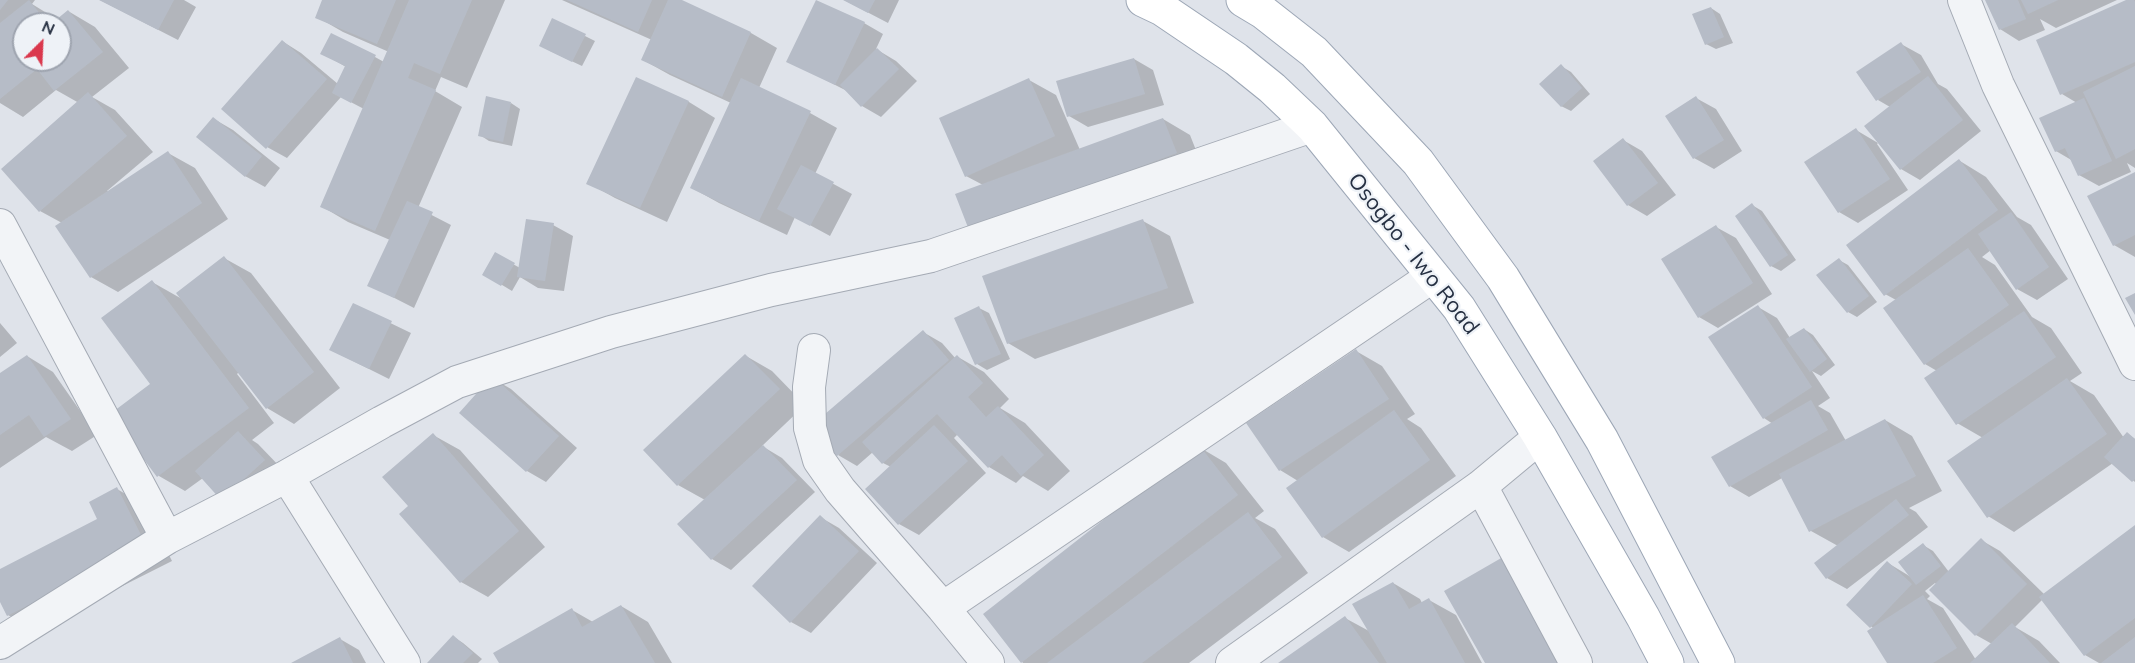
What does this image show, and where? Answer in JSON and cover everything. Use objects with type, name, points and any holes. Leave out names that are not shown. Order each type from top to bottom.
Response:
[{"type":"main road","name":"Osogbo - Iwo Road","points":[[1143,0],[1162,9],[1236,59],[1272,88],[1312,126],[1459,308],[1540,437],[1667,663]]},
{"type":"main road","points":[[1262,4],[1314,52],[1418,162],[1503,278],[1602,440],[1718,663]]},
{"type":"street","points":[[1964,0],[1998,85],[2135,364]]},
{"type":"street","points":[[0,643],[168,538],[457,382],[610,332],[771,290],[931,256],[1312,126]]},
{"type":"street","points":[[0,225],[168,538]]},
{"type":"street","points":[[944,608],[1433,276]]},
{"type":"street","points":[[814,350],[809,387],[810,428],[819,460],[840,490],[944,608],[988,663]]},
{"type":"street","points":[[1232,663],[1481,486],[1540,437]]},
{"type":"street","points":[[286,476],[404,663]]},
{"type":"street","points":[[1481,486],[1576,663]]},
{"type":"building","points":[[0,0],[8,0],[0,10]]},
{"type":"building","points":[[29,0],[38,12],[14,12]]},
{"type":"building","points":[[99,0],[174,0],[158,30]]},
{"type":"building","points":[[322,0],[396,0],[377,44],[315,18]]},
{"type":"building","points":[[409,0],[472,0],[440,74],[414,63],[408,78],[436,90],[375,231],[320,207]]},
{"type":"building","points":[[567,0],[652,0],[638,32]]},
{"type":"building","points":[[668,0],[682,0],[751,32],[722,97],[641,60]]},
{"type":"building","points":[[816,0],[865,22],[835,85],[786,62]]},
{"type":"building","points":[[843,0],[875,0],[868,13]]},
{"type":"building","points":[[1985,0],[2018,0],[2026,19],[1999,30]]},
{"type":"building","points":[[2021,0],[2058,0],[2028,14]]},
{"type":"building","points":[[2126,0],[2135,2],[2135,62],[2060,95],[2036,40]]},
{"type":"building","points":[[1711,7],[1724,37],[1705,45],[1692,14]]},
{"type":"building","points":[[12,13],[12,72],[33,72],[0,99],[0,23]]},
{"type":"building","points":[[72,15],[103,52],[54,91],[39,72],[72,72]]},
{"type":"building","points":[[552,18],[586,34],[572,62],[539,46]]},
{"type":"building","points":[[331,33],[376,55],[351,103],[332,93],[345,66],[320,54]]},
{"type":"building","points":[[282,40],[327,79],[266,149],[221,109]]},
{"type":"building","points":[[1901,42],[1921,72],[1876,101],[1856,72]]},
{"type":"building","points":[[877,48],[899,69],[861,107],[840,85]]},
{"type":"building","points":[[1134,58],[1145,94],[1067,117],[1056,81]]},
{"type":"building","points":[[1561,64],[1582,88],[1561,107],[1539,84]]},
{"type":"building","points":[[2135,66],[2135,149],[2116,159],[2083,92]]},
{"type":"building","points":[[1928,76],[1963,120],[1900,170],[1864,126]]},
{"type":"building","points":[[636,77],[689,101],[640,208],[586,184]]},
{"type":"building","points":[[741,78],[811,111],[759,221],[690,188]]},
{"type":"building","points":[[1029,78],[1055,136],[965,177],[939,118]]},
{"type":"building","points":[[88,92],[127,136],[39,212],[1,169]]},
{"type":"building","points":[[486,96],[511,102],[503,142],[478,136]]},
{"type":"building","points":[[1696,96],[1724,140],[1693,159],[1665,116]]},
{"type":"building","points":[[2084,98],[2112,161],[2078,176],[2065,148],[2055,152],[2039,118]]},
{"type":"building","points":[[213,117],[262,156],[245,177],[196,137]]},
{"type":"building","points":[[1163,118],[1177,153],[969,230],[955,194]]},
{"type":"building","points":[[1856,128],[1890,179],[1838,213],[1804,162]]},
{"type":"building","points":[[1623,138],[1658,183],[1627,206],[1593,161]]},
{"type":"building","points":[[168,151],[202,203],[90,278],[55,226]]},
{"type":"building","points":[[1959,159],[1998,210],[1884,296],[1846,245]]},
{"type":"building","points":[[801,165],[834,182],[810,226],[777,209]]},
{"type":"building","points":[[2135,172],[2135,235],[2113,246],[2087,196]]},
{"type":"building","points":[[407,201],[433,212],[394,298],[367,286]]},
{"type":"building","points":[[1752,203],[1788,255],[1770,267],[1735,216]]},
{"type":"building","points":[[2011,212],[2049,267],[2016,290],[1978,234]]},
{"type":"building","points":[[526,219],[554,223],[545,281],[517,277]]},
{"type":"building","points":[[1143,219],[1168,288],[1007,344],[982,276]]},
{"type":"building","points":[[1716,225],[1753,283],[1698,318],[1661,259]]},
{"type":"building","points":[[1968,248],[2009,305],[1924,365],[1883,308]]},
{"type":"building","points":[[495,252],[515,263],[501,286],[482,275]]},
{"type":"building","points":[[224,256],[314,372],[266,409],[176,293]]},
{"type":"building","points":[[1839,258],[1869,296],[1847,313],[1816,275]]},
{"type":"building","points":[[152,280],[249,408],[157,477],[110,414],[150,384],[101,318]]},
{"type":"building","points":[[2135,293],[2135,315],[2125,298]]},
{"type":"building","points":[[353,303],[392,321],[369,369],[329,350]]},
{"type":"building","points":[[1758,305],[1812,387],[1763,419],[1708,337]]},
{"type":"building","points":[[979,306],[1001,354],[975,365],[954,318]]},
{"type":"building","points":[[2024,311],[2056,357],[1956,425],[1924,378]]},
{"type":"building","points":[[1804,328],[1827,359],[1810,372],[1786,339]]},
{"type":"building","points":[[923,330],[949,360],[837,456],[811,426]]},
{"type":"building","points":[[1356,349],[1389,399],[1279,471],[1246,423]]},
{"type":"building","points":[[745,354],[780,389],[677,486],[643,450]]},
{"type":"building","points":[[27,355],[71,419],[44,437],[29,415],[0,435],[0,373]]},
{"type":"building","points":[[957,355],[983,383],[968,397],[986,417],[998,406],[1044,455],[1021,476],[1002,455],[988,468],[937,414],[882,464],[862,442]]},
{"type":"building","points":[[492,376],[559,436],[526,472],[459,413]]},
{"type":"building","points":[[2067,378],[2107,434],[1987,518],[1947,461]]},
{"type":"building","points":[[1811,400],[1828,430],[1729,487],[1711,457]]},
{"type":"building","points":[[1394,410],[1430,460],[1322,538],[1286,488]]},
{"type":"building","points":[[1885,419],[1916,476],[1809,532],[1779,474]]},
{"type":"building","points":[[934,425],[968,461],[898,525],[865,489]]},
{"type":"building","points":[[238,431],[265,460],[221,500],[195,471]]},
{"type":"building","points":[[2127,432],[2135,439],[2135,479],[2132,482],[2104,457]]},
{"type":"building","points":[[433,433],[519,531],[460,583],[399,514],[408,506],[382,477]]},
{"type":"building","points":[[763,445],[797,480],[711,560],[677,524]]},
{"type":"building","points":[[1199,445],[1238,495],[1021,663],[983,614]]},
{"type":"building","points":[[117,487],[146,545],[7,616],[0,602],[0,569],[97,519],[89,502]]},
{"type":"building","points":[[1896,499],[1909,515],[1826,579],[1814,563]]},
{"type":"building","points":[[1248,512],[1282,557],[1142,663],[1047,663]]},
{"type":"building","points":[[820,515],[859,551],[790,623],[752,586]]},
{"type":"building","points":[[2135,525],[2135,618],[2084,656],[2039,597]]},
{"type":"building","points":[[1981,538],[2027,584],[1975,636],[1929,590]]},
{"type":"building","points":[[1923,543],[1941,566],[1916,585],[1898,562]]},
{"type":"building","points":[[1503,557],[1564,663],[1485,663],[1444,591]]},
{"type":"building","points":[[1887,561],[1912,584],[1870,628],[1846,605]]},
{"type":"building","points":[[1393,582],[1409,609],[1429,598],[1465,663],[1387,663],[1352,604]]},
{"type":"building","points":[[1923,595],[1957,648],[1933,663],[1887,663],[1867,631]]},
{"type":"building","points":[[621,605],[655,663],[499,663],[493,653],[572,608],[582,627]]},
{"type":"building","points":[[1345,616],[1379,663],[1278,663]]},
{"type":"building","points":[[2012,623],[2050,663],[1970,663]]},
{"type":"building","points":[[453,635],[473,653],[463,663],[427,663]]},
{"type":"building","points":[[340,637],[353,663],[291,663]]},
{"type":"building","points":[[2135,637],[2135,663],[2101,663]]}]
